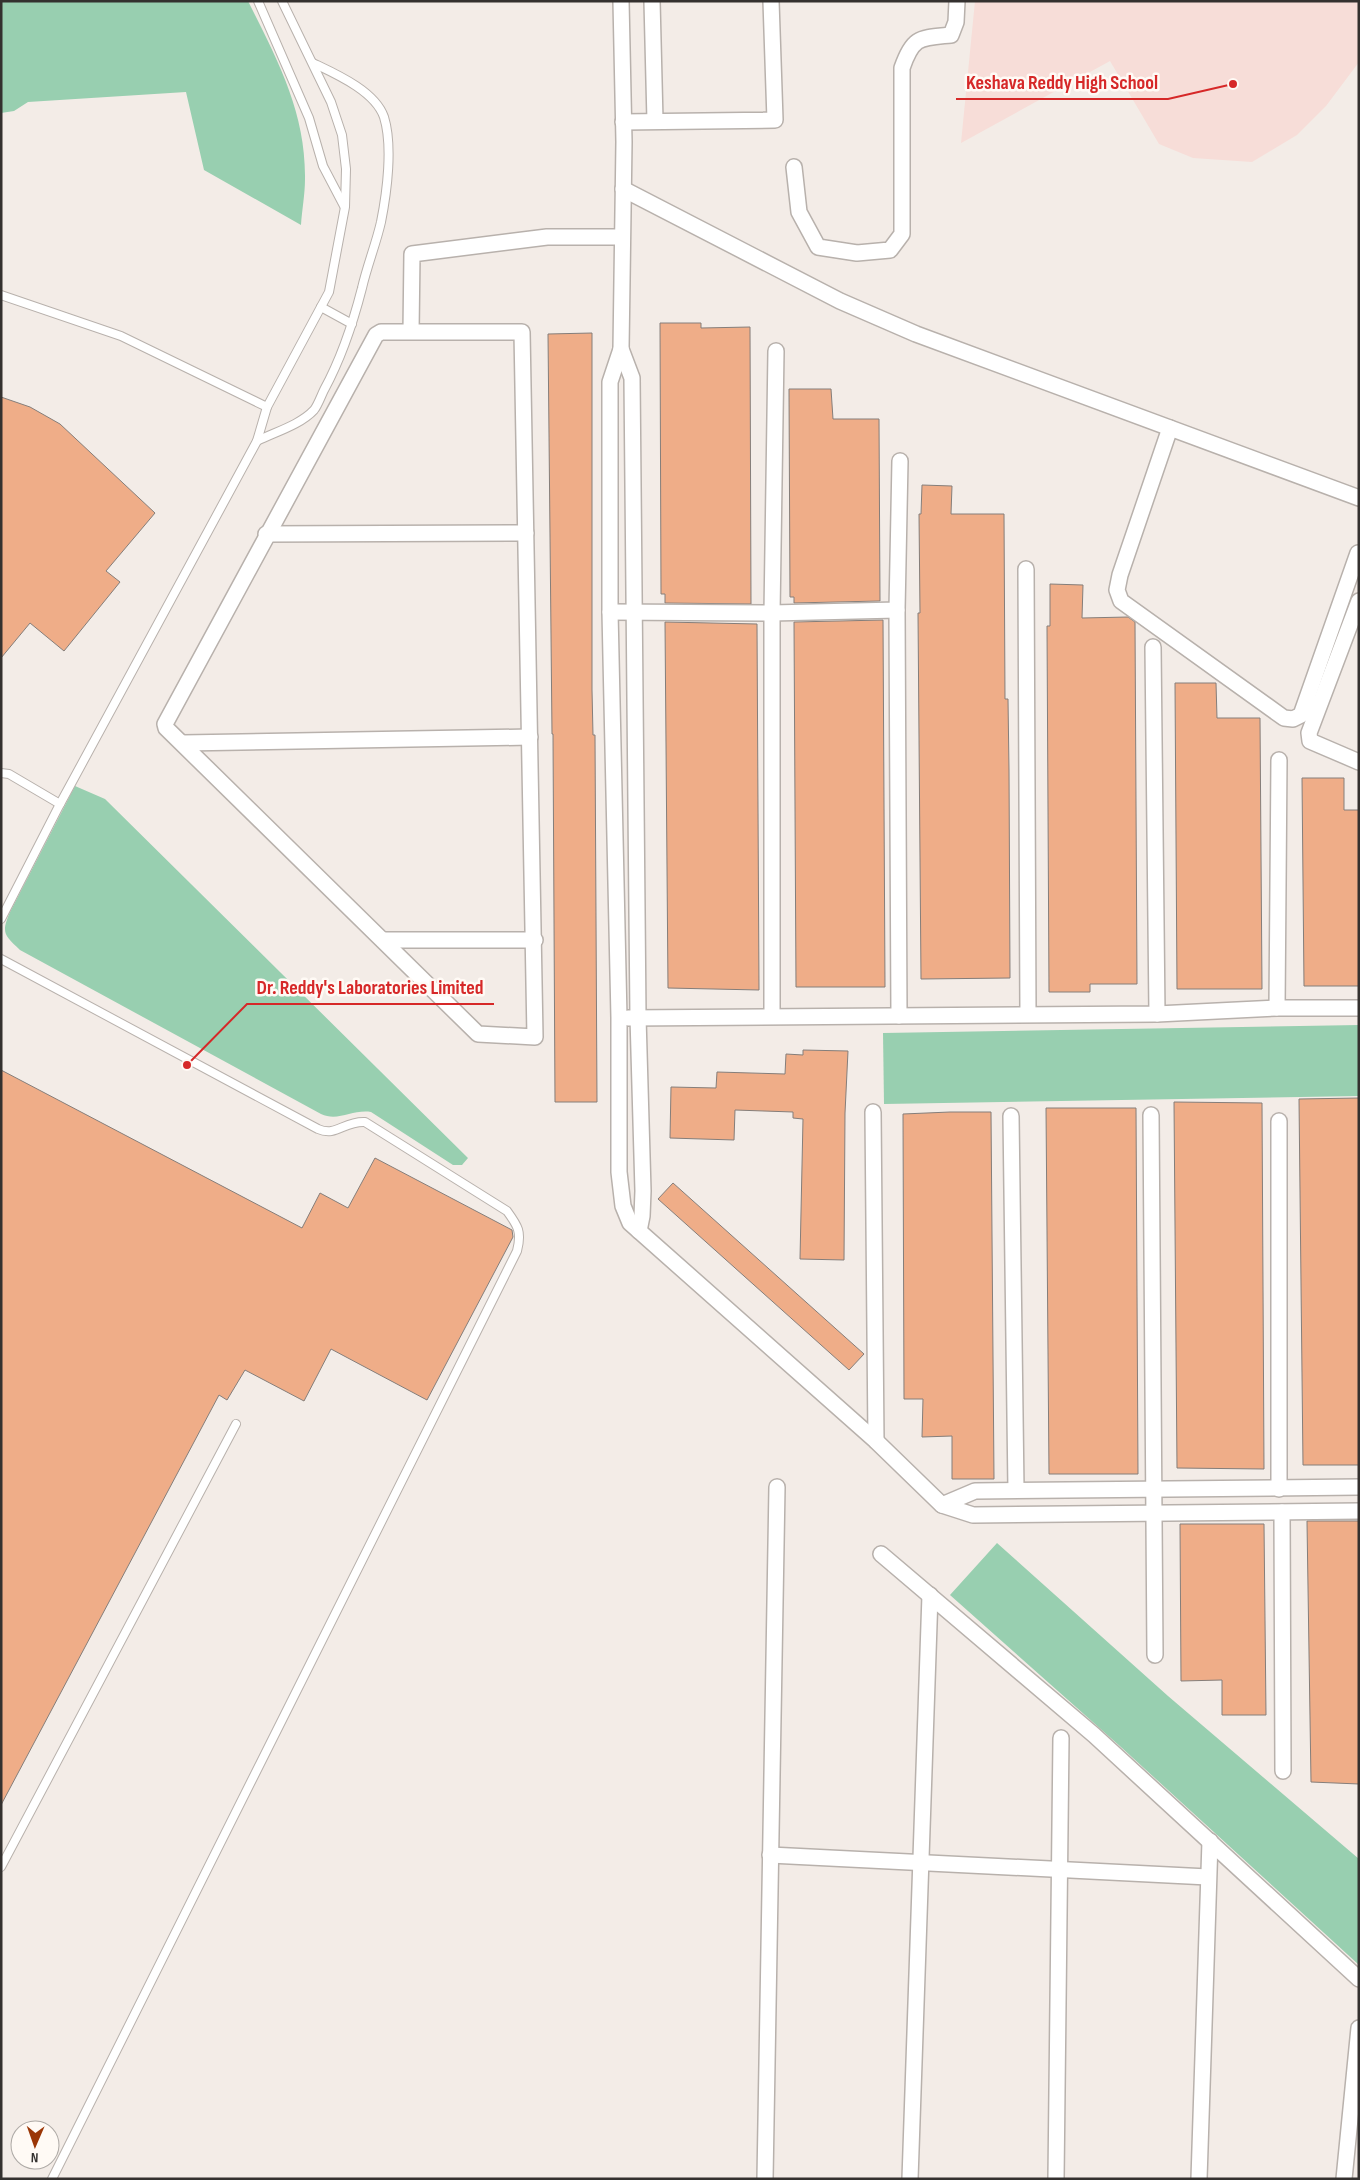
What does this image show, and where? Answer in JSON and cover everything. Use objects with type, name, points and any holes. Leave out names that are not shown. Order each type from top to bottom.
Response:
[{"type":"street","points":[[621,1],[623,122],[621,349],[610,382],[610,612],[620,1172],[623,1206],[630,1223],[876,1441],[942,1505],[973,1515],[1359,1511]]},
{"type":"street","points":[[652,1],[655,121]]},
{"type":"street","points":[[623,122],[775,120],[771,1]]},
{"type":"street","points":[[794,167],[798,212],[818,247],[857,253],[890,250],[902,234],[902,68],[908,49],[922,38],[951,35],[956,22],[956,1]]},
{"type":"street","points":[[623,189],[857,309],[916,334],[1359,498]]},
{"type":"street","points":[[411,332],[412,254],[547,238],[622,236]]},
{"type":"street","points":[[381,332],[411,332],[522,332],[535,940],[535,1036],[478,1034],[166,728],[166,720],[376,335],[381,332]]},
{"type":"street","points":[[621,349],[632,378],[636,612],[638,1018],[643,1191],[639,1231]]},
{"type":"street","points":[[772,1016],[772,613],[776,351]]},
{"type":"street","points":[[1170,428],[1120,576],[1117,590],[1121,602],[1284,718],[1293,719],[1301,715],[1358,552]]},
{"type":"street","points":[[899,1016],[897,610],[900,461]]},
{"type":"street","points":[[266,534],[526,533]]},
{"type":"street","points":[[1026,569],[1028,1014]]},
{"type":"street","points":[[1359,601],[1309,734],[1310,741],[1359,762]]},
{"type":"street","points":[[610,612],[772,613],[897,610]]},
{"type":"street","points":[[1153,647],[1156,1014]]},
{"type":"street","points":[[183,743],[530,737]]},
{"type":"street","points":[[1277,1008],[1280,760]]},
{"type":"street","points":[[383,940],[535,940]]},
{"type":"street","points":[[618,1018],[1156,1014],[1277,1008],[1359,1008]]},
{"type":"street","points":[[873,1112],[876,1441]]},
{"type":"street","points":[[1151,1115],[1155,1655]]},
{"type":"street","points":[[1011,1116],[1016,1490]]},
{"type":"street","points":[[1279,1121],[1279,1489]]},
{"type":"street","points":[[942,1505],[975,1491],[1155,1488],[1279,1489],[1359,1486]]},
{"type":"street","points":[[765,2179],[777,1487]]},
{"type":"street","points":[[1282,1512],[1283,1772]]},
{"type":"street","points":[[881,1554],[1094,1735],[1359,1979]]},
{"type":"street","points":[[910,2179],[930,1595]]},
{"type":"street","points":[[1056,2179],[1061,1738]]},
{"type":"street","points":[[1199,2179],[1210,1841]]},
{"type":"street","points":[[770,1855],[1208,1877]]},
{"type":"street","points":[[1344,2179],[1359,2028]]},
{"type":"lane","points":[[258,1],[309,118],[323,166],[345,208]]},
{"type":"lane","points":[[1,919],[60,804],[258,440],[267,407],[329,292],[345,208],[346,169],[342,135],[331,102],[282,1]]},
{"type":"lane","points":[[258,440],[300,421],[314,410],[333,374],[352,324],[381,222],[389,153],[384,116],[367,93],[346,79],[313,64]]},
{"type":"lane","points":[[1,295],[121,336],[267,407]]},
{"type":"lane","points":[[321,307],[352,324]]},
{"type":"lane","points":[[1,773],[9,774],[60,804]]},
{"type":"lane","points":[[1,959],[318,1129],[332,1132],[347,1123],[365,1122],[506,1211],[519,1226],[520,1242],[518,1251],[52,2179]]},
{"type":"lane","points":[[1,1867],[236,1424]]},
{"type":"shaded area","points":[[975,1],[1359,1],[1359,62],[1326,106],[1297,135],[1252,162],[1193,158],[1159,144],[1110,61],[961,143]]},
{"type":"green space","points":[[1,1],[248,1],[288,87],[301,131],[305,190],[301,225],[204,170],[186,92],[28,102],[14,111],[1,113]]},
{"type":"green space","points":[[75,786],[105,799],[468,1158],[462,1165],[453,1165],[371,1112],[358,1112],[333,1117],[321,1114],[20,950],[7,937],[5,929],[7,919]]},
{"type":"green space","points":[[1359,1025],[1359,1096],[884,1104],[883,1033]]},
{"type":"green space","points":[[997,1543],[1168,1696],[1359,1859],[1359,1965],[1122,1748],[950,1595]]},
{"type":"building","points":[[660,323],[701,323],[701,328],[750,327],[751,604],[665,603],[665,594],[661,594]]},
{"type":"building","points":[[592,333],[592,690],[593,735],[595,735],[597,1102],[555,1102],[548,334]]},
{"type":"building","points":[[789,389],[831,389],[833,419],[879,419],[880,601],[794,603],[794,597],[790,597]]},
{"type":"building","points":[[1,397],[30,407],[60,424],[155,513],[106,571],[120,582],[64,651],[30,623],[1,658]]},
{"type":"building","points":[[922,485],[952,486],[951,514],[1004,514],[1005,699],[1008,699],[1009,770],[1010,978],[921,979],[918,613],[920,613],[919,514],[921,514]]},
{"type":"building","points":[[1050,584],[1083,585],[1082,618],[1128,617],[1135,622],[1137,984],[1090,984],[1090,992],[1049,992],[1047,626],[1050,626]]},
{"type":"building","points":[[883,620],[885,987],[796,987],[794,622]]},
{"type":"building","points":[[665,622],[757,624],[759,990],[668,988]]},
{"type":"building","points":[[1175,683],[1216,683],[1217,718],[1260,718],[1262,989],[1177,989]]},
{"type":"building","points":[[1302,778],[1344,778],[1344,810],[1359,810],[1359,986],[1304,986]]},
{"type":"building","points":[[803,1050],[848,1051],[845,1113],[844,1260],[800,1259],[803,1119],[793,1118],[793,1112],[735,1110],[734,1140],[670,1138],[671,1087],[716,1088],[717,1072],[785,1074],[786,1054],[803,1055]]},
{"type":"building","points":[[1,1070],[302,1228],[320,1193],[348,1208],[375,1158],[512,1230],[513,1237],[427,1400],[331,1349],[304,1401],[245,1370],[227,1400],[219,1395],[1,1805]]},
{"type":"building","points":[[1359,1098],[1359,1465],[1303,1465],[1299,1099]]},
{"type":"building","points":[[1174,1102],[1262,1103],[1264,1469],[1177,1468]]},
{"type":"building","points":[[1046,1108],[1136,1108],[1138,1474],[1049,1474]]},
{"type":"building","points":[[991,1112],[994,1479],[952,1479],[952,1436],[922,1437],[923,1399],[904,1399],[903,1114]]},
{"type":"building","points":[[673,1183],[864,1354],[849,1370],[658,1199]]},
{"type":"building","points":[[1307,1521],[1359,1521],[1359,1784],[1311,1782]]},
{"type":"building","points":[[1180,1524],[1264,1524],[1266,1715],[1222,1715],[1222,1680],[1181,1681]]},
{"type":"place","name":"Keshava Reddy High School","points":[[1233,84]]},
{"type":"place","name":"Dr. Reddy's Laboratories Limited","points":[[187,1065]]}]
